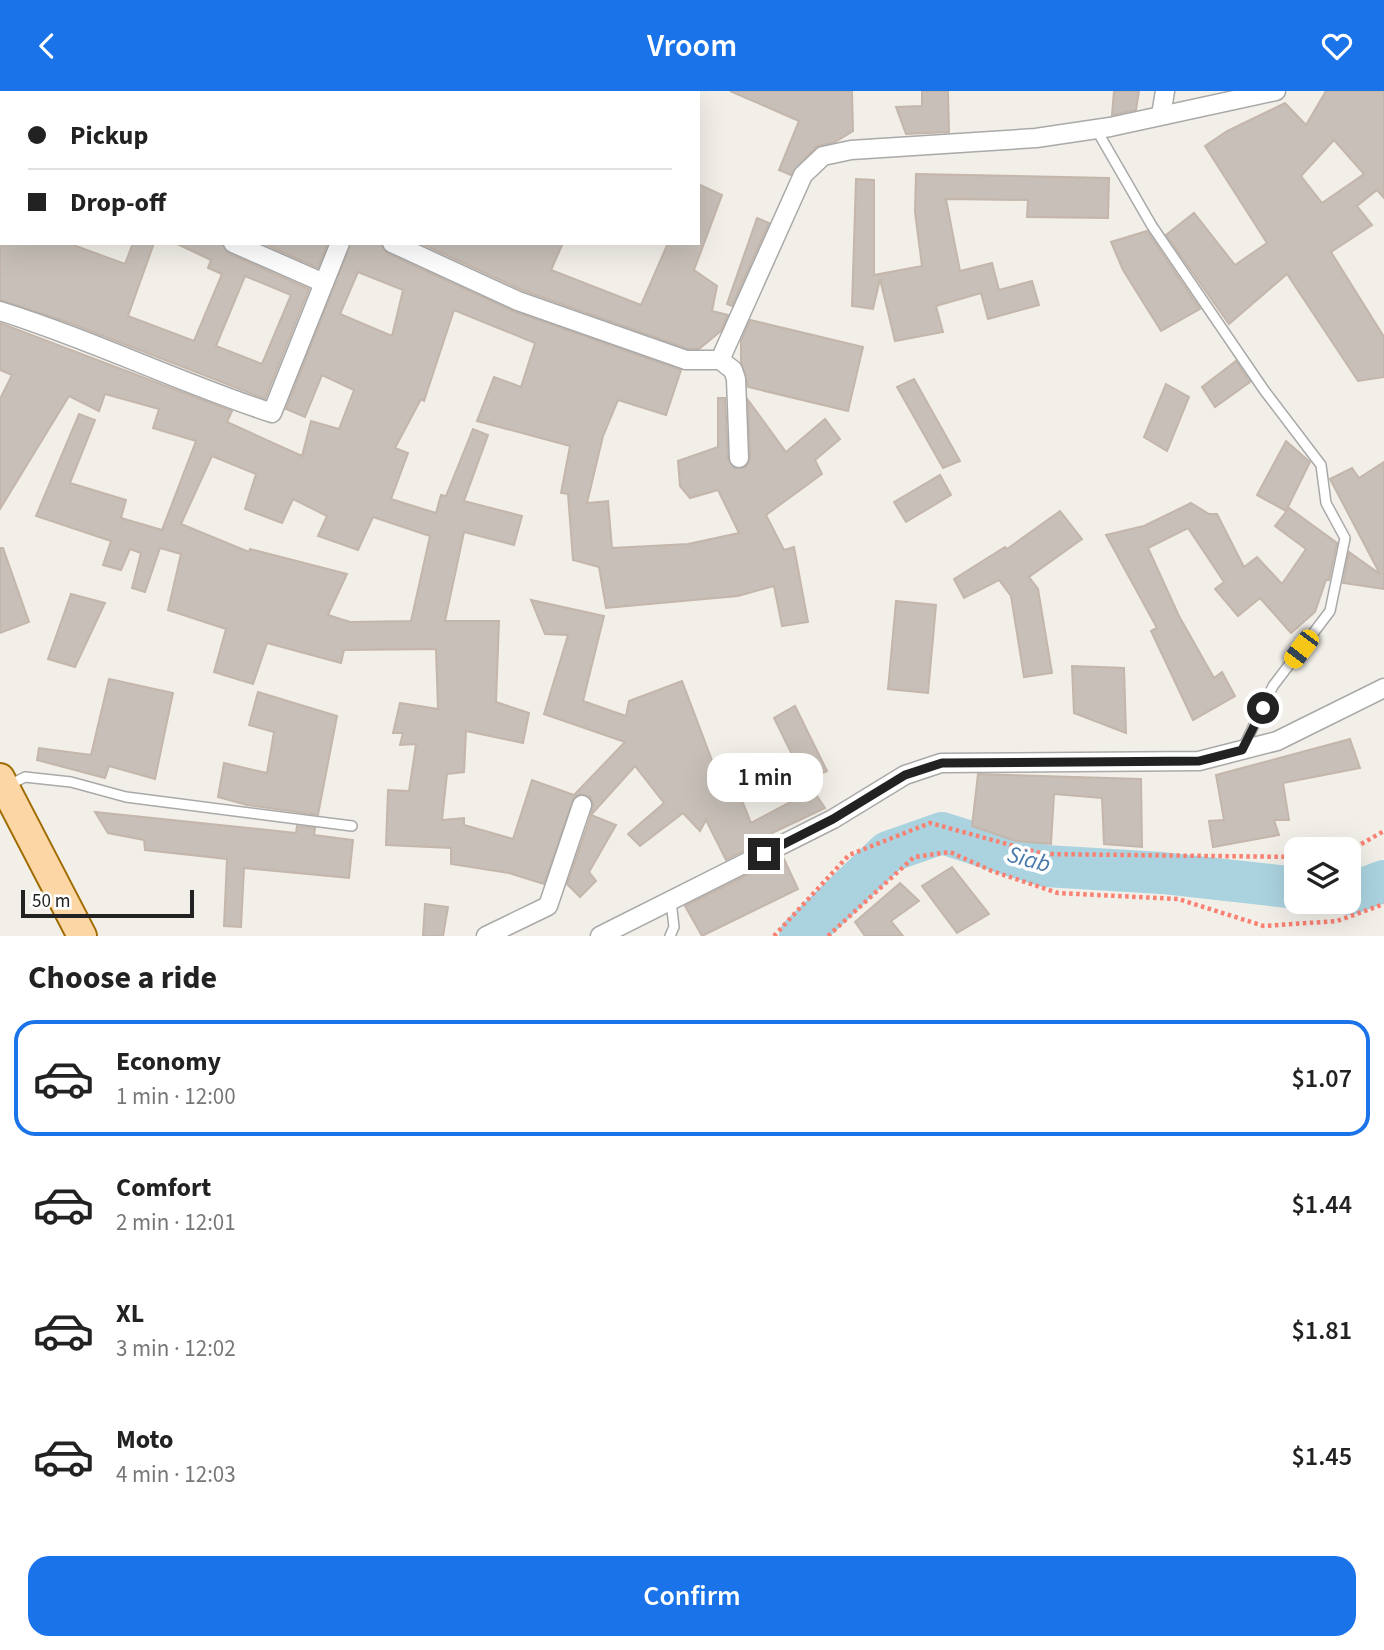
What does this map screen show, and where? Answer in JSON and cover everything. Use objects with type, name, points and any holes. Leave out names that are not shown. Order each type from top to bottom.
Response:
[{"type":"main road","points":[[3,782],[82,936]]},
{"type":"street","points":[[1161,115],[1165,91]]},
{"type":"street","points":[[720,361],[803,175],[823,156],[851,150],[1036,138],[1096,129],[1276,91]]},
{"type":"street","points":[[238,245],[324,283]]},
{"type":"street","points":[[0,311],[58,329],[214,394],[272,414],[339,245]]},
{"type":"street","points":[[396,245],[519,301],[686,361],[720,361],[733,370],[736,379],[738,458]]},
{"type":"street","points":[[600,936],[833,819],[905,775],[942,763],[1199,761],[1277,741],[1384,688]]},
{"type":"street","points":[[486,936],[548,906],[582,805]]},
{"type":"lane","points":[[1096,129],[1152,226],[1264,390],[1321,465],[1325,503],[1345,538],[1330,611],[1273,686],[1242,750]]},
{"type":"lane","points":[[3,782],[25,777],[71,782],[126,797],[352,826]]},
{"type":"lane","points":[[670,936],[674,927],[671,901]]},
{"type":"path","points":[[774,936],[849,855],[930,823],[1044,854],[1284,857]]},
{"type":"path","points":[[1361,844],[1384,831]]},
{"type":"path","points":[[828,936],[914,857],[950,852],[992,871],[1058,893],[1178,899],[1264,926],[1337,921],[1384,904]]},
{"type":"building","points":[[730,91],[852,91],[853,131],[835,142],[816,147],[791,175],[779,170],[799,121]]},
{"type":"building","points":[[922,91],[948,91],[949,132],[906,134],[896,107],[922,106]]},
{"type":"building","points":[[1114,91],[1139,91],[1136,110],[1112,115]]},
{"type":"building","points":[[1326,91],[1384,91],[1384,198],[1377,190],[1357,206],[1372,225],[1331,252],[1384,337],[1384,377],[1358,381],[1287,274],[1229,324],[1166,235],[1194,213],[1235,265],[1267,243],[1205,146],[1227,131],[1285,103],[1306,125]],"holes":[[[1334,140],[1364,174],[1322,203],[1301,176]]]},
{"type":"building","points":[[916,174],[1109,178],[1108,218],[1027,217],[1028,200],[946,199],[960,271],[992,263],[999,290],[1032,281],[1039,305],[988,319],[981,293],[936,306],[943,332],[895,341],[880,279],[873,309],[852,306],[856,179],[874,180],[874,275],[922,266],[915,212]]},
{"type":"building","points":[[700,185],[722,195],[694,270],[717,286],[712,311],[728,315],[721,331],[699,349],[688,349],[522,290],[424,245],[562,245],[551,270],[641,305],[667,245],[700,245]]},
{"type":"building","points":[[757,218],[769,223],[732,306],[727,304]]},
{"type":"building","points":[[1147,231],[1200,309],[1161,331],[1123,270],[1111,242]]},
{"type":"building","points":[[0,245],[73,245],[125,264],[132,245],[153,245],[128,316],[194,341],[222,274],[208,268],[211,260],[179,245],[223,245],[228,253],[309,289],[265,399],[73,324],[0,300]],"holes":[[[245,276],[291,295],[262,364],[216,346]]]},
{"type":"building","points":[[266,245],[327,245],[318,268]]},
{"type":"building","points":[[350,245],[382,245],[387,253],[513,311],[681,370],[666,415],[618,400],[603,436],[587,503],[608,501],[612,548],[688,544],[739,533],[718,490],[690,498],[680,486],[678,461],[718,447],[718,398],[725,398],[728,458],[734,468],[746,467],[750,458],[748,400],[786,452],[825,419],[840,439],[815,460],[822,474],[766,515],[784,550],[794,547],[808,622],[782,626],[774,586],[738,596],[606,608],[599,567],[573,560],[568,494],[561,493],[570,446],[477,421],[494,377],[521,387],[535,343],[454,310],[424,401],[421,399],[395,448],[408,453],[391,499],[436,513],[441,495],[446,496],[473,429],[488,435],[464,501],[522,516],[514,545],[464,532],[445,621],[499,621],[496,702],[529,713],[523,743],[466,731],[464,772],[447,774],[442,820],[464,818],[464,825],[513,839],[532,780],[574,795],[625,742],[544,714],[568,635],[545,634],[531,600],[604,616],[583,701],[626,716],[629,701],[682,681],[716,771],[728,765],[751,823],[813,790],[825,808],[772,833],[774,836],[726,860],[706,820],[700,831],[683,813],[640,846],[628,834],[664,803],[635,766],[591,815],[593,803],[590,797],[580,794],[574,797],[544,884],[509,873],[451,864],[451,848],[386,845],[388,790],[409,791],[416,744],[400,745],[403,733],[393,733],[400,703],[438,709],[436,649],[344,650],[341,663],[267,643],[253,684],[214,672],[226,629],[168,610],[181,554],[160,548],[145,592],[132,588],[141,553],[130,549],[121,570],[103,565],[111,541],[36,516],[79,414],[95,420],[70,483],[126,500],[121,518],[162,530],[196,441],[153,428],[159,409],[105,394],[99,411],[69,396],[0,509],[0,399],[12,375],[0,370],[0,323],[232,411],[227,422],[302,456],[311,421],[339,429],[354,390],[322,375],[305,417],[286,409]],"holes":[[[358,272],[403,290],[392,336],[340,314]],[[212,456],[256,474],[245,509],[282,523],[293,499],[327,516],[318,536],[358,550],[373,517],[430,536],[411,621],[350,622],[328,615],[347,574],[250,549],[249,552],[181,524]]]},
{"type":"building","points":[[750,320],[863,347],[848,411],[748,387],[741,363],[741,341]]},
{"type":"building","points":[[1236,361],[1250,382],[1215,407],[1202,387]]},
{"type":"building","points":[[914,379],[960,461],[943,468],[897,387]]},
{"type":"building","points":[[1166,384],[1189,397],[1167,451],[1144,437]]},
{"type":"building","points":[[1286,441],[1310,462],[1286,511],[1257,495]]},
{"type":"building","points":[[1384,462],[1384,589],[1343,583],[1349,552],[1380,574],[1330,479],[1352,468],[1359,478]]},
{"type":"building","points":[[940,475],[951,495],[906,522],[894,502]]},
{"type":"building","points":[[1191,503],[1209,514],[1217,514],[1244,567],[1257,557],[1282,584],[1306,549],[1275,526],[1289,508],[1337,543],[1329,580],[1326,580],[1315,612],[1291,633],[1260,598],[1238,616],[1215,589],[1224,582],[1188,528],[1148,548],[1179,616],[1214,678],[1222,672],[1235,696],[1193,720],[1151,631],[1157,628],[1106,535],[1144,526]]},
{"type":"building","points":[[1060,511],[1082,539],[1029,577],[1038,589],[1052,673],[1024,677],[1011,596],[999,580],[964,598],[954,579],[1005,547],[1007,549]]},
{"type":"building","points":[[0,548],[3,548],[29,622],[0,633]]},
{"type":"building","points":[[71,594],[105,603],[75,667],[48,659]]},
{"type":"building","points":[[896,601],[936,605],[928,693],[888,689]]},
{"type":"building","points":[[1072,666],[1124,668],[1126,733],[1074,713]]},
{"type":"building","points":[[109,679],[173,693],[155,779],[109,766],[105,778],[37,760],[39,748],[91,755]]},
{"type":"building","points":[[258,692],[337,716],[318,815],[247,805],[218,797],[224,763],[267,773],[274,732],[249,725]]},
{"type":"building","points":[[795,706],[827,771],[805,781],[774,718]]},
{"type":"building","points":[[1350,739],[1360,768],[1283,783],[1289,820],[1274,820],[1279,835],[1213,847],[1209,821],[1224,820],[1216,775]]},
{"type":"building","points":[[978,774],[1141,779],[1142,847],[1104,844],[1102,798],[1054,794],[1051,844],[1016,841],[972,826]]},
{"type":"building","points":[[95,812],[296,833],[297,826],[315,828],[314,835],[353,840],[349,878],[244,868],[241,927],[224,926],[227,859],[145,850],[144,840],[108,833]]},
{"type":"building","points":[[591,815],[616,825],[589,872],[596,881],[580,897],[567,884]]},
{"type":"building","points":[[783,857],[798,889],[702,936],[685,906]]},
{"type":"building","points":[[952,867],[989,914],[957,933],[922,886]]},
{"type":"building","points":[[900,883],[919,901],[891,921],[903,936],[865,936],[855,922]]},
{"type":"building","points":[[425,904],[448,907],[443,936],[423,936]]},
{"type":"waterway","name":"Siab","points":[[800,936],[888,852],[942,833],[1045,866],[1162,873],[1284,887]]},
{"type":"waterway","name":"Siab","points":[[1361,890],[1384,881]]},
{"type":"route","points":[[764,854],[833,819],[905,775],[942,763],[1199,761],[1242,750],[1263,708]]}]
